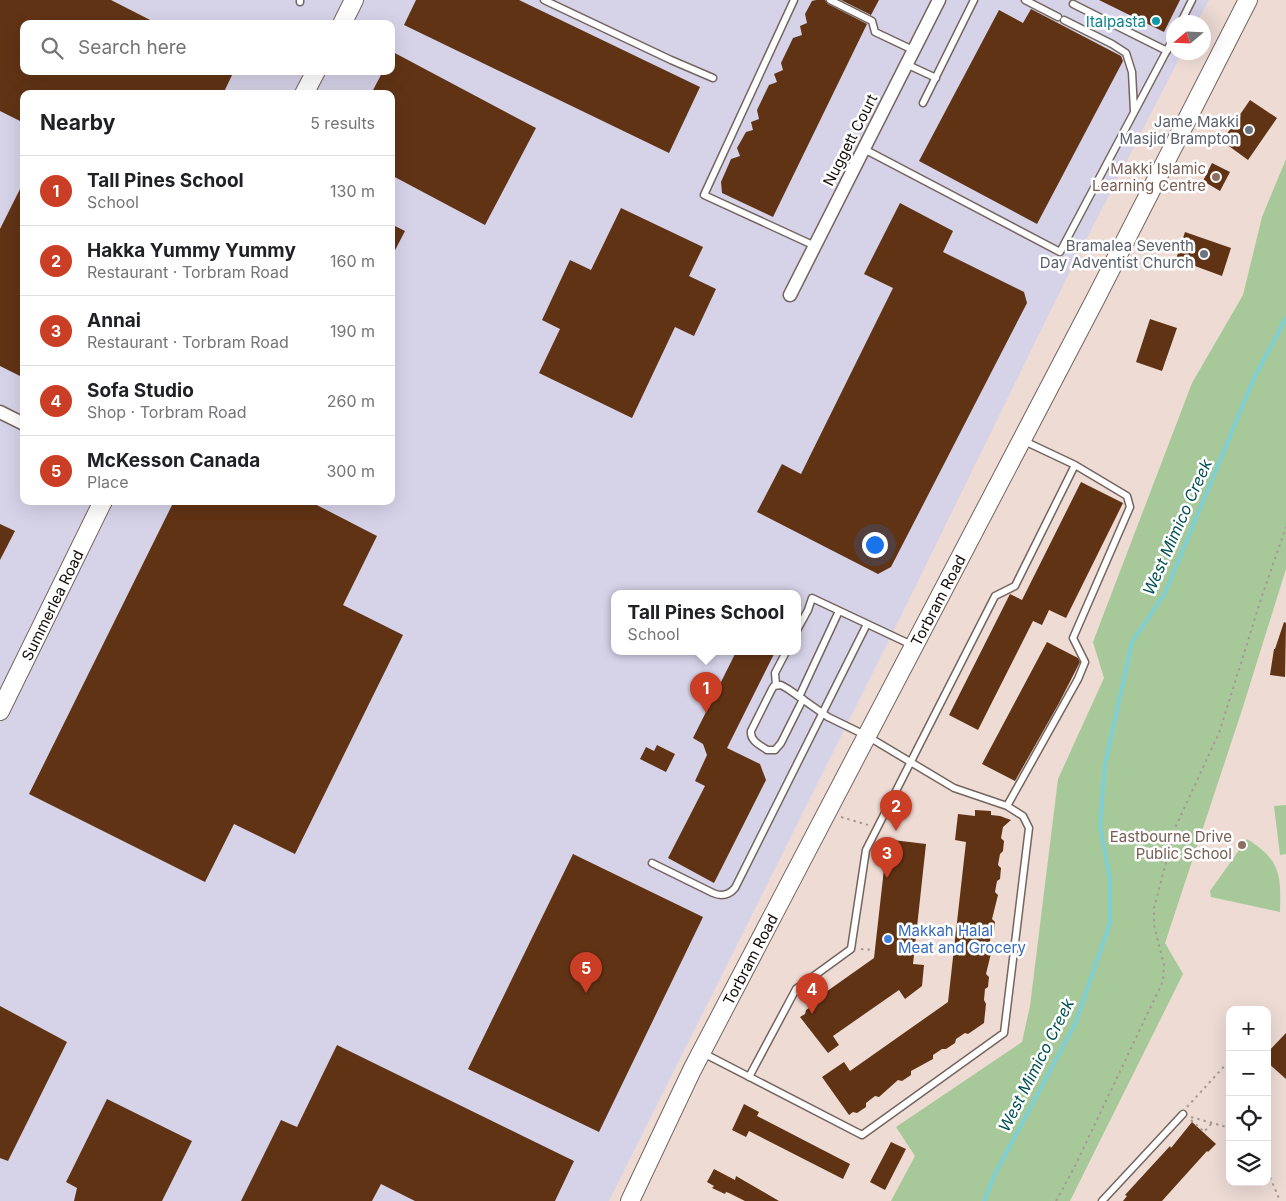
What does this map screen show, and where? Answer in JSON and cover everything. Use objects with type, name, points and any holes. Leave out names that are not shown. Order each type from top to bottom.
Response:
[{"type":"main road","points":[[344,20],[354,0]]},
{"type":"main road","name":"Torbram Road","points":[[630,1201],[701,1052],[1092,306],[1248,0]]},
{"type":"main road","points":[[306,90],[314,75]]},
{"type":"main road","name":"Summerlea Road","points":[[0,711],[101,505]]},
{"type":"street","name":"Nuggett Court","points":[[790,295],[938,0]]},
{"type":"street","points":[[0,412],[20,422]]},
{"type":"lane","points":[[544,0],[713,78]]},
{"type":"lane","points":[[794,0],[704,195],[815,246]]},
{"type":"lane","points":[[830,0],[872,21],[875,32],[913,50]]},
{"type":"lane","points":[[923,104],[974,0]]},
{"type":"lane","points":[[1025,0],[1126,53],[1132,72],[1134,113]]},
{"type":"lane","points":[[1184,15],[1192,0]]},
{"type":"lane","points":[[1073,4],[1166,50]]},
{"type":"lane","points":[[864,150],[1060,252],[1166,53]]},
{"type":"lane","points":[[906,64],[936,78]]},
{"type":"lane","points":[[1007,806],[1078,679],[1085,662],[1073,638],[1130,507],[1127,496],[1075,465],[1022,440]]},
{"type":"lane","points":[[750,1077],[796,989],[852,947],[866,850],[996,596],[1015,586],[1075,465]]},
{"type":"lane","points":[[801,623],[812,598],[914,646]]},
{"type":"lane","points":[[701,1052],[862,1135],[1004,1033],[1029,828],[1023,816],[1007,806],[954,788],[867,736],[823,713],[801,698],[782,685],[772,689],[750,735],[754,741],[768,750],[775,750],[781,743],[801,698],[840,611]]},
{"type":"lane","points":[[652,863],[713,894],[723,895],[732,892],[867,624]]},
{"type":"lane","points":[[776,686],[775,673],[784,655]]},
{"type":"lane","points":[[1102,1201],[1182,1114]]},
{"type":"path","points":[[1056,1201],[1074,1168],[1163,982],[1164,965],[1154,925],[1154,908],[1175,828],[1219,733],[1286,527]]},
{"type":"path","points":[[827,813],[877,828]]},
{"type":"path","points":[[852,947],[874,950]]},
{"type":"path","points":[[1182,1114],[1226,1064]]},
{"type":"path","points":[[1212,1123],[1204,1132],[1186,1115],[1226,1127]]},
{"type":"path","points":[[1268,1141],[1270,1177],[1280,1201]]},
{"type":"shaded area","points":[[0,0],[1209,0],[1201,15],[1166,15],[1166,60],[1178,60],[1069,273],[895,628],[609,1201],[0,1201]]},
{"type":"green space","points":[[1286,159],[1286,569],[1242,710],[1165,943],[1183,974],[1070,1201],[891,1201],[915,1156],[896,1127],[1022,1042],[1030,1006],[1058,779],[1104,678],[1093,642],[1192,383],[1243,295],[1262,217]]},
{"type":"green space","points":[[1286,805],[1286,854],[1280,855],[1274,806]]},
{"type":"green space","points":[[1247,839],[1267,854],[1277,870],[1280,888],[1280,912],[1211,897],[1210,891]]},
{"type":"building","points":[[0,0],[111,0],[150,20],[20,20],[20,75],[232,75],[225,90],[20,90],[20,121],[0,111]]},
{"type":"building","points":[[416,0],[519,0],[700,87],[669,153],[404,25]]},
{"type":"building","points":[[825,0],[828,4],[867,24],[773,217],[722,193],[721,182],[731,159],[740,156],[737,148],[746,132],[753,130],[751,122],[759,119],[757,110],[769,85],[777,82],[774,74],[783,70],[781,63],[793,38],[802,35],[800,26],[807,23],[805,14],[812,1]]},
{"type":"building","points":[[841,0],[879,0],[871,15]]},
{"type":"building","name":"Italpasta","points":[[1099,0],[1180,0],[1172,15],[1166,15],[1166,28],[1164,32]]},
{"type":"building","points":[[1031,9],[1121,56],[1123,61],[1037,224],[919,161],[999,10],[1023,23]]},
{"type":"building","points":[[395,53],[536,128],[485,225],[395,177],[395,90],[373,90],[381,75],[395,75]]},
{"type":"building","name":"Jame Makki Masjid Brampton","points":[[1250,100],[1277,118],[1248,160],[1222,141]]},
{"type":"building","points":[[1212,163],[1230,172],[1220,191],[1203,181]]},
{"type":"building","points":[[20,189],[20,376],[0,366],[0,229]]},
{"type":"building","points":[[900,203],[953,231],[943,252],[1024,292],[1027,303],[891,567],[878,574],[757,512],[782,464],[801,474],[893,288],[864,274]]},
{"type":"building","points":[[621,208],[703,247],[689,276],[716,289],[694,336],[675,327],[632,418],[539,373],[560,329],[542,320],[570,260],[591,270]]},
{"type":"building","points":[[395,226],[405,231],[395,250]]},
{"type":"building","name":"Bramalea Seventh Day Adventist Church","points":[[1185,232],[1231,248],[1222,276],[1176,259]]},
{"type":"building","points":[[1150,319],[1177,328],[1162,371],[1136,362]]},
{"type":"building","points":[[1081,482],[1123,503],[1066,618],[1049,610],[1042,625],[1033,621],[978,730],[949,715],[1010,594],[1022,600]]},
{"type":"building","points":[[172,505],[317,505],[377,536],[343,605],[403,635],[295,854],[234,824],[205,882],[29,794]]},
{"type":"building","points":[[0,524],[15,531],[0,560]]},
{"type":"building","points":[[1284,622],[1286,623],[1285,677],[1270,675],[1274,649]]},
{"type":"building","points":[[1047,642],[1078,658],[1080,662],[1015,781],[982,764]]},
{"type":"building","points":[[734,655],[774,655],[727,748],[760,764],[766,780],[714,883],[668,858],[705,786],[695,781],[707,755],[703,744],[693,738]]},
{"type":"building","points":[[657,745],[675,754],[666,772],[640,759],[646,747],[654,751]]},
{"type":"building","points":[[975,810],[991,811],[991,815],[1011,820],[1003,827],[1001,838],[1004,841],[998,865],[1001,868],[1000,879],[997,881],[995,892],[998,895],[992,919],[995,922],[994,933],[991,936],[989,946],[992,949],[986,974],[989,977],[988,987],[985,989],[984,1023],[968,1034],[965,1033],[956,1039],[955,1043],[946,1049],[942,1049],[933,1055],[933,1059],[911,1071],[911,1075],[902,1081],[898,1080],[879,1097],[875,1096],[866,1103],[866,1107],[857,1113],[853,1112],[849,1115],[822,1077],[844,1062],[850,1071],[948,1002],[966,842],[955,840],[958,814],[975,816]]},
{"type":"building","points":[[893,840],[926,844],[913,964],[924,965],[922,986],[905,999],[899,990],[833,1036],[839,1045],[828,1053],[800,1017],[815,1004],[816,999],[874,958],[885,860],[888,857],[889,846]]},
{"type":"building","points":[[573,854],[703,917],[599,1132],[468,1069]]},
{"type":"building","points":[[0,1006],[67,1042],[8,1161],[0,1158]]},
{"type":"building","points":[[1286,1033],[1286,1079],[1271,1066],[1271,1049]]},
{"type":"building","points":[[337,1045],[574,1161],[555,1201],[415,1201],[381,1184],[372,1201],[241,1201],[281,1120],[297,1127]]},
{"type":"building","points":[[107,1099],[192,1141],[162,1201],[74,1201],[77,1188],[66,1182]]},
{"type":"building","points":[[744,1104],[759,1112],[757,1116],[850,1164],[843,1179],[749,1131],[746,1137],[732,1130]]},
{"type":"building","points":[[1192,1122],[1216,1144],[1207,1151],[1162,1201],[1123,1201],[1127,1196],[1125,1195],[1170,1146],[1171,1148]]},
{"type":"building","points":[[891,1142],[906,1149],[885,1190],[870,1182]]},
{"type":"building","points":[[714,1169],[735,1180],[736,1176],[779,1201],[745,1201],[729,1193],[726,1192],[725,1194],[712,1188],[714,1186],[707,1182]]},
{"type":"waterway","name":"West Mimico Creek","points":[[984,1201],[996,1172],[1075,1024],[1110,923],[1110,879],[1100,826],[1105,764],[1132,642],[1165,593],[1254,378],[1286,318]]},
{"type":"place","name":"Italpasta","points":[[1156,21]]},
{"type":"place","name":"Jame Makki Masjid Brampton","points":[[1249,130]]},
{"type":"place","name":"Makki Islamic Learning Centre","points":[[1216,177]]},
{"type":"place","name":"Bramalea Seventh Day Adventist Church","points":[[1204,254]]},
{"type":"place","name":"Tall Pines School","points":[[706,713]]},
{"type":"place","name":"Hakka Yummy Yummy","points":[[896,831]]},
{"type":"place","name":"Eastbourne Drive Public School","points":[[1242,845]]},
{"type":"place","name":"Annai","points":[[887,878]]},
{"type":"place","name":"Makkah Halal Meat and Grocery","points":[[888,939]]},
{"type":"place","name":"McKesson Canada","points":[[586,993]]},
{"type":"place","name":"Sofa Studio","points":[[812,1014]]}]
